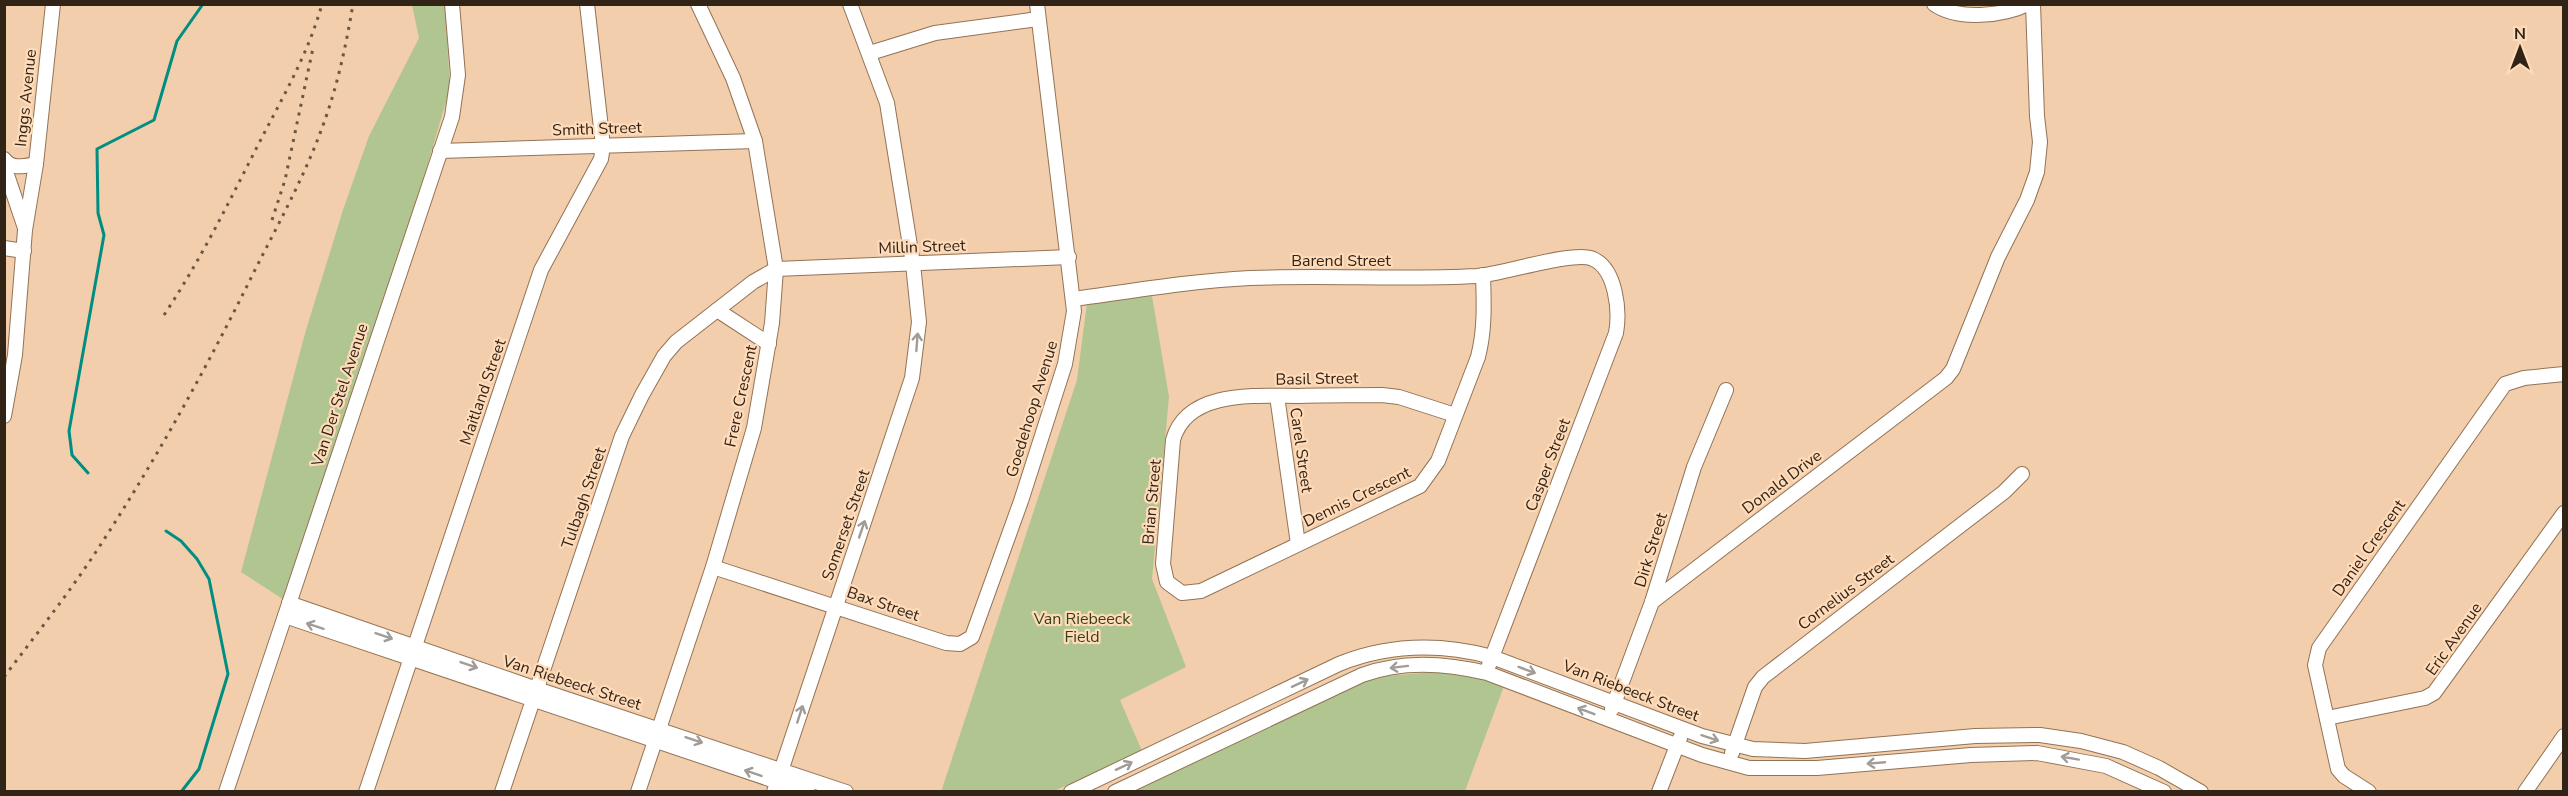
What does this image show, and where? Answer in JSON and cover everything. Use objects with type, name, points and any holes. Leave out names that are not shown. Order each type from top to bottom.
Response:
[{"type":"street","name":"Inggs Avenue","points":[[25,230],[36,164],[53,4]]},
{"type":"street","name":"Van Der Stel Avenue","points":[[226,792],[452,117],[457,81],[452,4]]},
{"type":"street","name":"Maitland Street","points":[[366,792],[541,270],[594,176],[601,159],[603,146],[587,4]]},
{"type":"street","name":"Frere Crescent","points":[[638,792],[713,567],[754,428],[769,344],[776,269],[754,141],[733,78],[698,4]]},
{"type":"street","name":"Somerset Street","points":[[777,781],[912,378],[919,322],[913,264],[887,103],[850,4]]},
{"type":"street","name":"Goedehoop Avenue","points":[[972,637],[1021,501],[1065,364],[1074,299],[1037,4]]},
{"type":"street","points":[[1934,4],[1944,11],[1971,14],[2014,11],[2028,4]]},
{"type":"street","name":"Donald Drive","points":[[1652,602],[1946,378],[1958,361],[1998,257],[2027,200],[2037,172],[2040,142],[2033,4]]},
{"type":"street","points":[[870,53],[935,33],[1038,19]]},
{"type":"street","name":"Smith Street","points":[[440,150],[754,141]]},
{"type":"street","points":[[4,159],[17,167],[36,164]]},
{"type":"street","points":[[4,166],[25,230],[15,355],[4,416]]},
{"type":"street","points":[[4,248],[24,250]]},
{"type":"street","name":"Barend Street","points":[[1074,299],[1252,278],[1483,275],[1579,256],[1596,260],[1604,267]]},
{"type":"street","name":"Millin Street","points":[[776,269],[1069,257]]},
{"type":"street","name":"Casper Street","points":[[1486,673],[1616,333],[1616,306],[1611,281],[1604,267]]},
{"type":"street","name":"Tulbagh Street","points":[[502,792],[631,415],[664,356],[682,337],[753,282],[776,269]]},
{"type":"street","name":"Dennis Crescent","points":[[1170,585],[1182,592],[1194,594],[1420,486],[1436,467],[1482,338],[1483,275]]},
{"type":"street","points":[[717,310],[769,344]]},
{"type":"street","name":"Daniel Crescent","points":[[2369,792],[2339,771],[2316,665],[2318,651],[2505,384],[2524,378],[2564,374]]},
{"type":"street","name":"Dirk Street","points":[[1608,720],[1652,602],[1694,467],[1726,390]]},
{"type":"street","name":"Basil Street","points":[[1182,422],[1197,410],[1230,398],[1277,396],[1392,396],[1455,415]]},
{"type":"street","name":"Carel Street","points":[[1277,396],[1298,544]]},
{"type":"street","name":"Brian Street","points":[[1170,585],[1164,575],[1163,564],[1173,440],[1182,422]]},
{"type":"street","name":"Cornelius Street","points":[[1728,764],[1755,687],[1771,669],[1939,542],[2022,474]]},
{"type":"street","name":"Eric Avenue","points":[[2327,718],[2425,698],[2437,690],[2564,513]]},
{"type":"street","name":"Bax Street","points":[[713,567],[946,643],[960,644],[972,637]]},
{"type":"street","name":"Van Riebeeck Street","points":[[287,609],[657,734],[808,792]]},
{"type":"street","name":"Van Riebeeck Street","points":[[1071,792],[1361,656],[1386,650],[1425,647],[1457,649],[1492,657],[1683,729],[1734,745],[1787,752],[2019,734],[2065,738],[2111,748],[2159,768],[2201,792]]},
{"type":"street","points":[[1115,792],[1368,673],[1423,665],[1454,666],[1486,673],[1676,746],[1728,764],[1749,768],[1808,769],[2018,753],[2059,756],[2106,766],[2164,792]]},
{"type":"street","points":[[1659,792],[1683,729]]},
{"type":"street","points":[[2525,792],[2564,736]]},
{"type":"street","points":[[2106,766],[2111,748]]},
{"type":"street","name":"Van Riebeeck Street","points":[[777,781],[846,792]]},
{"type":"green space","points":[[412,5],[445,5],[450,88],[380,327],[289,603],[241,572],[306,330],[343,210],[369,136],[419,38]]},
{"type":"green space","name":"Van Riebeeck Field","points":[[1152,296],[1169,397],[1152,579],[1186,667],[1120,700],[1142,751],[1054,791],[941,792],[1077,380],[1087,303]]},
{"type":"green space","points":[[1436,672],[1485,679],[1504,686],[1465,791],[1130,792],[1373,677]]},
{"type":"waterway","points":[[88,473],[72,455],[69,431],[104,235],[98,213],[97,149],[154,120],[177,41],[203,4]]},
{"type":"waterway","points":[[166,531],[181,541],[197,559],[209,579],[228,674],[199,769],[181,792]]},
{"type":"railway","points":[[164,315],[213,232],[284,95],[302,59],[322,4]]},
{"type":"railway","points":[[4,677],[80,576],[123,510],[230,320],[314,148],[337,82],[353,4]]},
{"type":"railway","points":[[272,220],[285,180],[313,48]]}]
